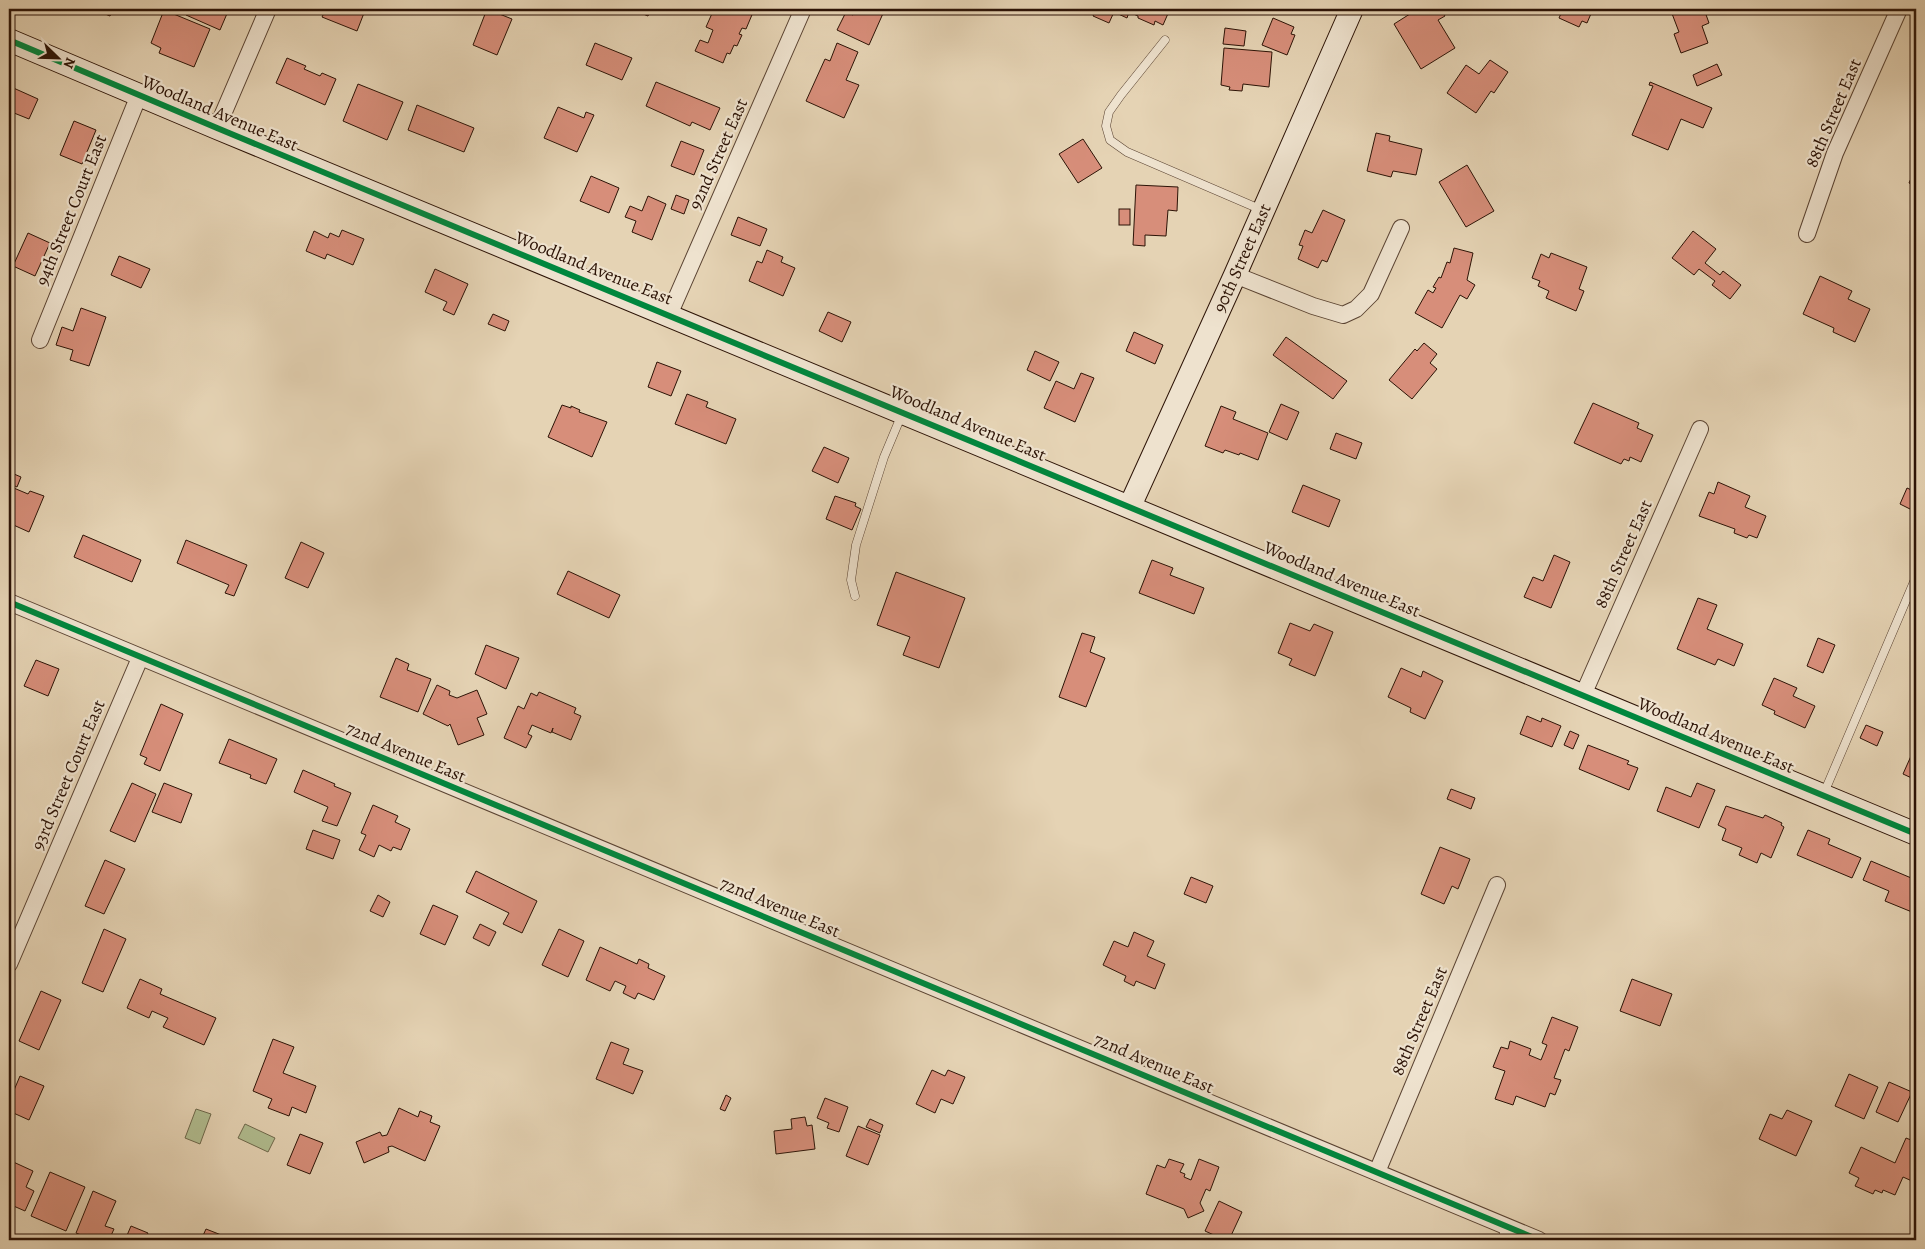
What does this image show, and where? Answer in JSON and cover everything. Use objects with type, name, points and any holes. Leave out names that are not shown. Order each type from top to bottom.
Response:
[{"type":"street","points":[[217,128],[268,9]]},
{"type":"street","name":"92nd Street East","points":[[670,315],[803,9]]},
{"type":"street","name":"90th Street East","points":[[1130,506],[1235,275],[1352,9]]},
{"type":"street","name":"88th Street East","points":[[1807,234],[1836,153],[1899,9]]},
{"type":"street","name":"Woodland Avenue East","points":[[9,40],[1916,834]]},
{"type":"street","name":"94th Street Court East","points":[[40,340],[139,95]]},
{"type":"street","points":[[1235,275],[1312,306],[1343,315],[1356,310],[1372,294],[1401,228]]},
{"type":"street","name":"88th Street East","points":[[1583,696],[1700,428]]},
{"type":"street","name":"72nd Avenue East","points":[[9,602],[1377,1172],[1504,1233],[1539,1240]]},
{"type":"street","name":"93rd Street Court East","points":[[9,964],[140,658]]},
{"type":"street","name":"88th Street East","points":[[1377,1172],[1497,885]]},
{"type":"lane","points":[[1165,40],[1120,95],[1110,112],[1106,126],[1110,140],[1127,152],[1263,211]]},
{"type":"lane","points":[[855,596],[851,580],[856,544],[884,457],[903,412]]},
{"type":"lane","points":[[1823,795],[1916,577]]},
{"type":"green space","points":[[196,1109],[211,1114],[200,1144],[185,1138]]},
{"type":"green space","points":[[245,1124],[275,1138],[268,1152],[238,1138]]},
{"type":"building","points":[[93,9],[113,9],[110,16]]},
{"type":"building","points":[[189,9],[229,9],[220,30],[186,15]]},
{"type":"building","points":[[326,9],[364,9],[364,13],[357,31],[322,17]]},
{"type":"building","points":[[487,9],[512,19],[497,55],[473,45]]},
{"type":"building","points":[[631,9],[651,9],[648,16]]},
{"type":"building","points":[[714,9],[754,10],[746,29],[742,28],[739,34],[742,35],[737,46],[734,45],[730,54],[727,53],[723,63],[695,51],[700,40],[708,43],[713,30],[706,27]]},
{"type":"building","points":[[856,9],[885,9],[869,45],[837,30],[846,12],[853,15]]},
{"type":"building","points":[[1096,9],[1170,9],[1163,25],[1155,21],[1154,25],[1129,12],[1127,18],[1114,12],[1109,23],[1093,16]]},
{"type":"building","points":[[1411,9],[1441,9],[1445,16],[1438,20],[1455,48],[1421,69],[1394,24],[1413,12]]},
{"type":"building","points":[[1563,9],[1593,9],[1587,23],[1582,21],[1579,27],[1559,18]]},
{"type":"building","points":[[1677,9],[1704,9],[1709,23],[1702,26],[1708,43],[1681,53],[1674,34],[1679,32],[1671,11]]},
{"type":"building","points":[[164,10],[210,29],[194,67],[159,53],[161,48],[151,43]]},
{"type":"building","points":[[1273,18],[1294,27],[1291,34],[1295,35],[1287,55],[1262,45]]},
{"type":"building","points":[[1225,28],[1246,31],[1244,46],[1223,44]]},
{"type":"building","points":[[595,43],[632,58],[622,80],[586,65]]},
{"type":"building","points":[[837,43],[858,52],[846,80],[859,85],[844,118],[806,101],[825,59],[830,61]]},
{"type":"building","points":[[1224,48],[1272,52],[1269,87],[1243,84],[1242,91],[1229,90],[1230,87],[1221,85]]},
{"type":"building","points":[[287,58],[306,66],[304,69],[320,76],[322,73],[336,79],[325,105],[276,83]]},
{"type":"building","points":[[1490,60],[1508,72],[1494,93],[1491,91],[1476,113],[1447,93],[1466,65],[1479,74]]},
{"type":"building","points":[[1717,64],[1722,75],[1697,86],[1693,75]]},
{"type":"building","points":[[656,82],[720,108],[710,130],[692,122],[690,126],[646,106]]},
{"type":"building","points":[[1650,82],[1712,108],[1703,128],[1681,119],[1668,150],[1632,135],[1653,86],[1649,85]]},
{"type":"building","points":[[358,84],[403,102],[387,140],[343,121]]},
{"type":"building","points":[[9,86],[38,99],[29,119],[9,111]]},
{"type":"building","points":[[417,105],[474,128],[464,152],[408,130]]},
{"type":"building","points":[[558,107],[584,118],[586,112],[594,115],[577,152],[544,138]]},
{"type":"building","points":[[74,121],[96,130],[82,164],[60,155]]},
{"type":"building","points":[[1376,133],[1390,136],[1389,141],[1422,149],[1416,175],[1393,171],[1391,177],[1367,171]]},
{"type":"building","points":[[1083,139],[1102,168],[1078,183],[1059,154]]},
{"type":"building","points":[[681,141],[704,150],[694,175],[671,166]]},
{"type":"building","points":[[1467,165],[1494,211],[1466,227],[1439,182]]},
{"type":"building","points":[[1916,167],[1916,186],[1909,183]]},
{"type":"building","points":[[591,176],[619,188],[609,213],[580,201]]},
{"type":"building","points":[[1136,185],[1178,187],[1177,211],[1168,210],[1166,236],[1145,235],[1145,246],[1133,245]]},
{"type":"building","points":[[676,195],[689,200],[684,214],[671,209]]},
{"type":"building","points":[[648,196],[666,204],[652,240],[632,232],[636,221],[625,217],[630,206],[642,211]]},
{"type":"building","points":[[1119,209],[1130,209],[1130,225],[1119,225]]},
{"type":"building","points":[[1323,210],[1345,220],[1327,262],[1322,260],[1318,268],[1298,259],[1303,246],[1299,245],[1305,230],[1312,233]]},
{"type":"building","points":[[738,217],[767,229],[760,246],[731,235]]},
{"type":"building","points":[[342,230],[364,239],[353,265],[327,254],[325,259],[306,251],[314,231],[328,238],[330,233],[339,237]]},
{"type":"building","points":[[1693,231],[1716,249],[1705,263],[1720,275],[1723,271],[1741,285],[1730,299],[1712,285],[1715,281],[1699,269],[1694,275],[1672,258]]},
{"type":"building","points":[[28,233],[50,243],[35,276],[13,266]]},
{"type":"building","points":[[1454,248],[1473,253],[1467,280],[1475,285],[1467,299],[1460,295],[1442,328],[1415,313],[1428,290],[1433,293],[1436,288],[1433,287],[1439,277],[1441,278],[1447,262],[1450,263]]},
{"type":"building","points":[[767,250],[783,257],[781,262],[795,268],[783,296],[749,281],[757,261],[762,263]]},
{"type":"building","points":[[1551,253],[1587,267],[1579,289],[1584,291],[1576,311],[1546,298],[1549,291],[1538,286],[1540,281],[1532,278],[1541,254],[1549,258]]},
{"type":"building","points":[[119,256],[150,269],[141,288],[111,275]]},
{"type":"building","points":[[435,269],[468,284],[454,315],[443,310],[447,302],[425,292]]},
{"type":"building","points":[[1820,276],[1852,291],[1848,299],[1870,309],[1855,342],[1833,332],[1834,328],[1803,314]]},
{"type":"building","points":[[81,308],[106,317],[89,366],[70,360],[73,350],[56,345],[62,327],[73,331]]},
{"type":"building","points":[[828,312],[851,322],[842,342],[819,331]]},
{"type":"building","points":[[493,314],[509,321],[505,331],[488,324]]},
{"type":"building","points":[[1134,332],[1163,345],[1155,364],[1126,351]]},
{"type":"building","points":[[1286,337],[1347,381],[1333,399],[1273,355]]},
{"type":"building","points":[[1424,343],[1437,354],[1430,363],[1437,369],[1412,399],[1389,380],[1415,349],[1417,351]]},
{"type":"building","points":[[1035,351],[1059,362],[1050,381],[1027,370]]},
{"type":"building","points":[[657,362],[681,371],[671,396],[648,387]]},
{"type":"building","points":[[1081,373],[1094,378],[1075,422],[1044,408],[1056,381],[1074,389]]},
{"type":"building","points":[[687,394],[708,402],[706,407],[736,419],[726,444],[675,424]]},
{"type":"building","points":[[1593,403],[1639,423],[1637,428],[1653,435],[1641,462],[1630,457],[1629,461],[1624,459],[1621,464],[1574,443]]},
{"type":"building","points":[[1281,404],[1299,412],[1287,440],[1269,432]]},
{"type":"building","points":[[562,405],[571,408],[571,406],[580,410],[579,412],[607,422],[592,457],[548,437]]},
{"type":"building","points":[[1221,406],[1236,412],[1233,419],[1268,433],[1258,460],[1225,450],[1223,453],[1205,446]]},
{"type":"building","points":[[1336,433],[1362,443],[1356,459],[1330,449]]},
{"type":"building","points":[[824,447],[849,458],[838,483],[812,471]]},
{"type":"building","points":[[14,474],[21,477],[17,487],[11,484]]},
{"type":"building","points":[[1718,482],[1750,496],[1745,507],[1766,516],[1757,538],[1749,535],[1747,538],[1734,533],[1735,529],[1699,516],[1709,492],[1714,494]]},
{"type":"building","points":[[1303,485],[1340,500],[1329,527],[1292,512]]},
{"type":"building","points":[[9,486],[28,494],[30,491],[44,496],[29,532],[9,523]]},
{"type":"building","points":[[1907,488],[1916,492],[1916,512],[1900,504]]},
{"type":"building","points":[[835,496],[856,503],[855,506],[861,509],[852,530],[826,519]]},
{"type":"building","points":[[83,535],[141,560],[132,582],[74,557]]},
{"type":"building","points":[[186,540],[247,565],[234,596],[225,593],[229,585],[177,563]]},
{"type":"building","points":[[301,542],[324,553],[308,588],[285,578]]},
{"type":"building","points":[[1554,555],[1570,562],[1551,608],[1524,597],[1533,577],[1543,581]]},
{"type":"building","points":[[1152,560],[1173,568],[1170,575],[1204,588],[1194,614],[1139,593]]},
{"type":"building","points":[[568,571],[620,595],[609,618],[557,594]]},
{"type":"building","points":[[896,572],[965,598],[939,668],[903,655],[910,637],[877,625]]},
{"type":"building","points":[[1698,598],[1717,605],[1707,629],[1743,644],[1734,666],[1718,659],[1715,665],[1677,649]]},
{"type":"building","points":[[1290,623],[1310,631],[1314,624],[1333,632],[1315,676],[1289,665],[1292,659],[1278,653]]},
{"type":"building","points":[[1082,633],[1095,637],[1090,652],[1105,658],[1086,707],[1059,697]]},
{"type":"building","points":[[1818,638],[1835,645],[1823,673],[1807,666]]},
{"type":"building","points":[[486,645],[519,658],[506,689],[475,674]]},
{"type":"building","points":[[396,658],[409,664],[407,670],[431,679],[418,712],[380,697]]},
{"type":"building","points":[[36,660],[59,669],[48,696],[24,686]]},
{"type":"building","points":[[1401,668],[1421,677],[1423,671],[1443,681],[1425,719],[1410,712],[1411,708],[1388,697]]},
{"type":"building","points":[[1774,678],[1797,688],[1793,696],[1815,706],[1805,728],[1774,714],[1775,711],[1762,705]]},
{"type":"building","points":[[437,685],[450,691],[449,695],[457,698],[477,690],[487,714],[477,718],[484,735],[458,745],[450,724],[448,726],[423,714]]},
{"type":"building","points":[[539,692],[576,708],[574,713],[581,716],[571,740],[552,732],[553,728],[551,733],[532,725],[528,734],[532,736],[526,748],[504,738],[518,706],[524,709],[531,693],[537,696]]},
{"type":"building","points":[[161,704],[183,714],[160,771],[144,764],[147,758],[140,755]]},
{"type":"building","points":[[1527,716],[1541,722],[1542,718],[1561,726],[1552,747],[1520,734]]},
{"type":"building","points":[[1866,725],[1883,732],[1877,746],[1860,738]]},
{"type":"building","points":[[1570,731],[1579,735],[1573,749],[1564,745]]},
{"type":"building","points":[[229,739],[277,759],[266,784],[250,778],[251,775],[219,763]]},
{"type":"building","points":[[1588,745],[1629,761],[1627,764],[1638,768],[1629,790],[1579,769]]},
{"type":"building","points":[[1916,747],[1916,780],[1903,774]]},
{"type":"building","points":[[303,770],[351,793],[337,826],[322,821],[328,807],[294,792]]},
{"type":"building","points":[[132,783],[156,794],[135,842],[110,831]]},
{"type":"building","points":[[164,783],[192,794],[181,823],[152,812]]},
{"type":"building","points":[[1697,783],[1715,790],[1699,828],[1657,811],[1666,787],[1691,797]]},
{"type":"building","points":[[1451,789],[1475,798],[1471,809],[1447,799]]},
{"type":"building","points":[[373,805],[398,816],[395,822],[410,829],[401,850],[393,847],[391,851],[379,845],[374,857],[359,850],[366,835],[361,833]]},
{"type":"building","points":[[1726,806],[1763,818],[1765,815],[1782,823],[1781,825],[1784,827],[1771,858],[1761,853],[1757,863],[1739,855],[1742,848],[1722,840],[1726,829],[1718,825]]},
{"type":"building","points":[[313,830],[340,840],[333,859],[306,849]]},
{"type":"building","points":[[1808,830],[1830,839],[1828,844],[1861,858],[1852,878],[1797,855]]},
{"type":"building","points":[[1440,847],[1470,859],[1458,889],[1452,886],[1444,904],[1421,894]]},
{"type":"building","points":[[105,860],[125,869],[104,914],[85,906]]},
{"type":"building","points":[[1871,861],[1916,880],[1916,901],[1912,912],[1885,901],[1889,891],[1863,880]]},
{"type":"building","points":[[476,871],[537,901],[522,933],[503,924],[509,913],[466,892]]},
{"type":"building","points":[[1191,877],[1213,886],[1206,903],[1184,894]]},
{"type":"building","points":[[378,895],[390,902],[383,917],[370,911]]},
{"type":"building","points":[[433,905],[458,916],[445,945],[420,934]]},
{"type":"building","points":[[480,924],[496,932],[489,946],[473,938]]},
{"type":"building","points":[[104,929],[126,939],[103,992],[82,983]]},
{"type":"building","points":[[559,929],[584,941],[568,977],[542,965]]},
{"type":"building","points":[[1134,932],[1154,941],[1147,956],[1165,964],[1155,989],[1136,981],[1134,986],[1124,981],[1126,976],[1103,965],[1114,941],[1128,947]]},
{"type":"building","points":[[600,947],[637,964],[639,959],[649,964],[648,968],[665,976],[654,1000],[638,993],[635,999],[623,993],[626,986],[615,981],[610,991],[586,980]]},
{"type":"building","points":[[140,979],[162,989],[160,994],[216,1018],[204,1045],[163,1027],[168,1018],[152,1011],[149,1018],[127,1008]]},
{"type":"building","points":[[1632,979],[1672,994],[1660,1026],[1620,1011]]},
{"type":"building","points":[[41,991],[61,1000],[39,1050],[19,1041]]},
{"type":"building","points":[[1552,1017],[1578,1027],[1569,1051],[1565,1049],[1554,1078],[1561,1080],[1555,1095],[1550,1093],[1545,1107],[1516,1096],[1513,1105],[1495,1099],[1505,1071],[1493,1067],[1501,1047],[1508,1049],[1510,1041],[1531,1049],[1529,1055],[1541,1060],[1547,1045],[1542,1043]]},
{"type":"building","points":[[273,1039],[294,1047],[283,1073],[316,1086],[306,1113],[292,1107],[289,1116],[268,1108],[272,1099],[253,1091]]},
{"type":"building","points":[[611,1042],[629,1049],[623,1064],[643,1071],[633,1094],[596,1079]]},
{"type":"building","points":[[932,1070],[945,1076],[948,1070],[965,1077],[953,1104],[941,1099],[935,1113],[916,1104]]},
{"type":"building","points":[[1849,1074],[1878,1087],[1864,1119],[1835,1106]]},
{"type":"building","points":[[20,1076],[44,1086],[29,1120],[9,1111],[9,1102]]},
{"type":"building","points":[[1889,1082],[1912,1092],[1898,1122],[1876,1112]]},
{"type":"building","points":[[726,1095],[731,1098],[725,1111],[720,1109]]},
{"type":"building","points":[[825,1098],[848,1107],[839,1132],[827,1128],[829,1123],[817,1118]]},
{"type":"building","points":[[399,1108],[418,1117],[420,1111],[432,1116],[430,1122],[440,1126],[425,1161],[392,1146],[388,1147],[389,1152],[364,1163],[356,1142],[380,1132],[382,1136],[387,1135]]},
{"type":"building","points":[[1787,1110],[1812,1121],[1796,1156],[1759,1139],[1770,1114],[1782,1119]]},
{"type":"building","points":[[805,1117],[807,1126],[812,1125],[815,1149],[776,1154],[774,1131],[792,1129],[791,1119]]},
{"type":"building","points":[[870,1119],[883,1125],[880,1133],[866,1127]]},
{"type":"building","points":[[858,1126],[880,1135],[868,1165],[846,1156]]},
{"type":"building","points":[[300,1134],[323,1143],[310,1174],[287,1165]]},
{"type":"building","points":[[1906,1138],[1916,1142],[1916,1170],[1912,1181],[1903,1177],[1895,1195],[1883,1190],[1882,1193],[1875,1190],[1873,1194],[1855,1186],[1859,1178],[1849,1173],[1861,1147],[1895,1163]]},
{"type":"building","points":[[1169,1159],[1184,1164],[1180,1172],[1185,1174],[1184,1177],[1191,1180],[1199,1159],[1219,1167],[1210,1191],[1206,1189],[1200,1203],[1204,1211],[1188,1218],[1184,1209],[1146,1194],[1157,1165],[1165,1168]]},
{"type":"building","points":[[9,1160],[33,1171],[26,1187],[34,1191],[25,1211],[9,1204]]},
{"type":"building","points":[[50,1172],[85,1187],[66,1231],[31,1216]]},
{"type":"building","points":[[93,1191],[116,1201],[105,1226],[114,1229],[109,1240],[94,1240],[76,1233]]},
{"type":"building","points":[[1219,1201],[1242,1212],[1229,1240],[1205,1231]]},
{"type":"building","points":[[131,1226],[148,1233],[145,1239],[148,1240],[125,1240]]},
{"type":"building","points":[[206,1229],[234,1240],[201,1240]]},
{"type":"cycle path","points":[[9,40],[1916,834]]},
{"type":"cycle path","points":[[9,602],[1539,1240]]}]
